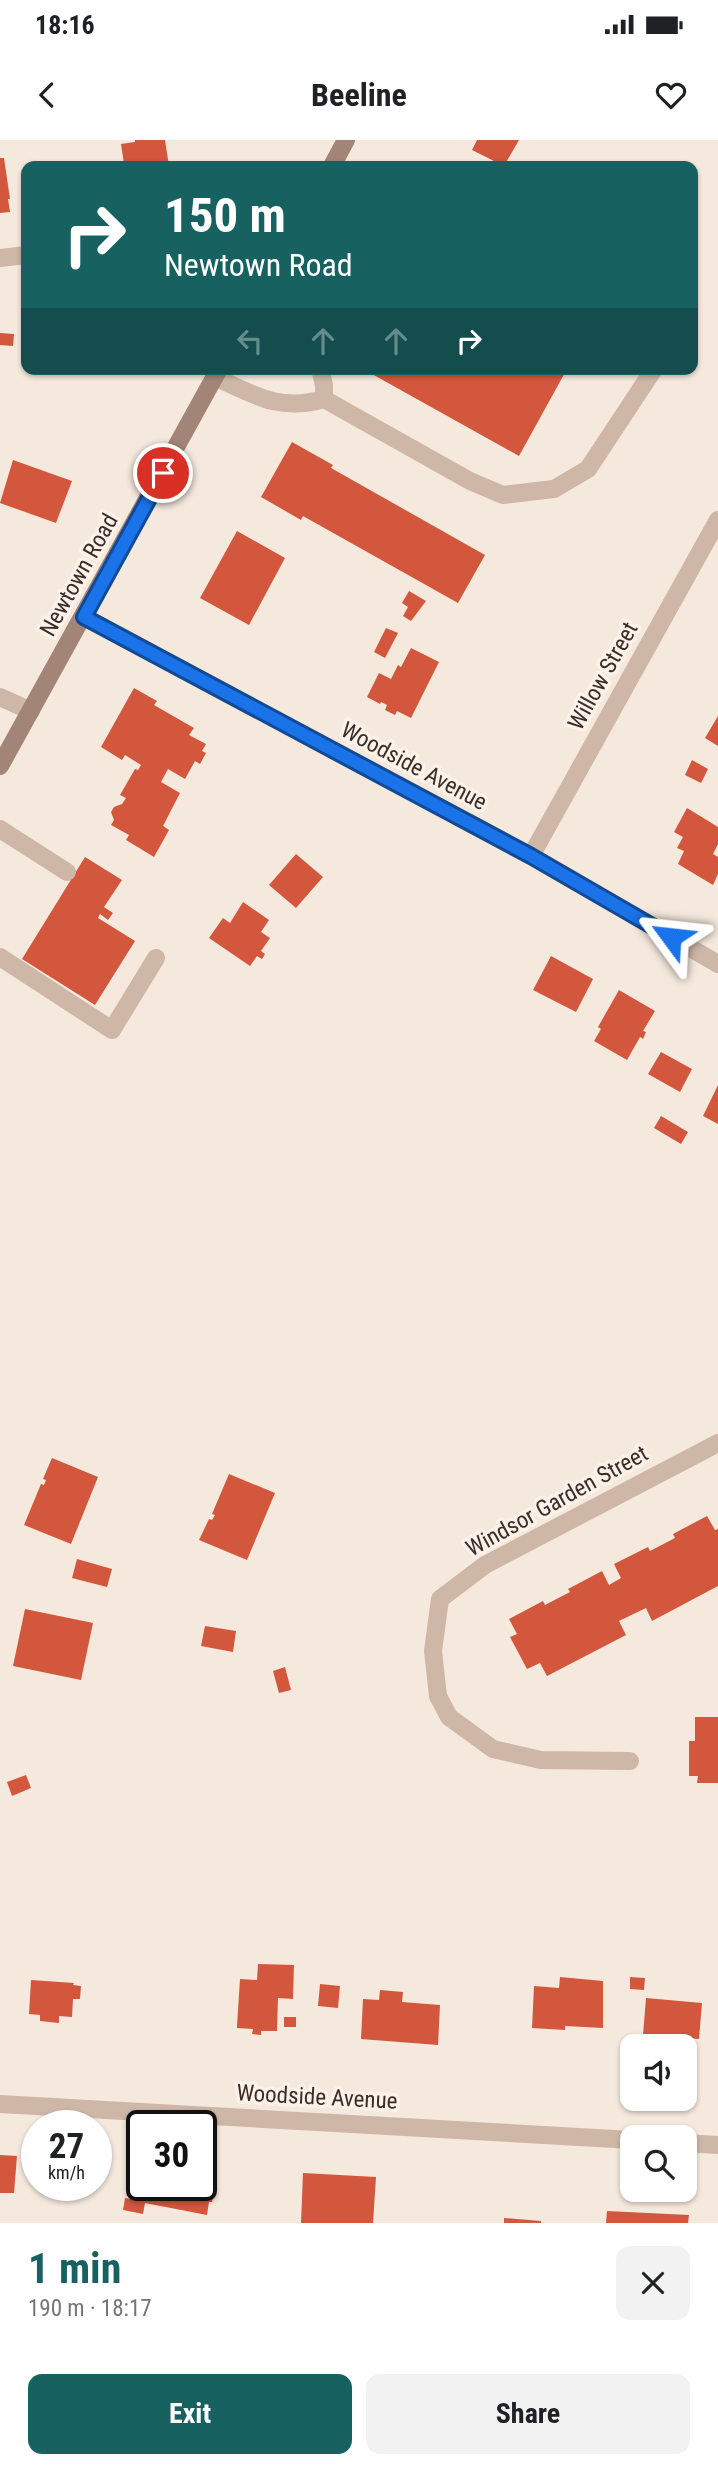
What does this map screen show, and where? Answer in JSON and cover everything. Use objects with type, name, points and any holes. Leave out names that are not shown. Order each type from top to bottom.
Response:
[{"type":"main road","points":[[334,161],[346,140]]},
{"type":"main road","name":"Newtown Road","points":[[0,766],[216,375]]},
{"type":"street","points":[[0,258],[21,255]]},
{"type":"street","points":[[221,375],[273,403],[306,404],[324,399],[470,481],[503,495],[554,489],[588,469],[650,375]]},
{"type":"street","points":[[322,375],[324,399]]},
{"type":"street","name":"Willow Street","points":[[531,856],[718,520]]},
{"type":"street","name":"Woodside Avenue","points":[[84,617],[531,856],[718,964]]},
{"type":"street","points":[[0,697],[31,712]]},
{"type":"street","points":[[0,829],[67,872]]},
{"type":"street","points":[[0,957],[112,1030],[156,958]]},
{"type":"street","name":"Windsor Garden Street","points":[[629,1761],[541,1760],[493,1749],[449,1717],[438,1696],[433,1651],[440,1600],[485,1565],[718,1443]]},
{"type":"street","name":"Woodside Avenue","points":[[0,2104],[620,2139]]},
{"type":"street","points":[[697,2144],[718,2145]]},
{"type":"building","points":[[165,140],[168,161],[124,161],[121,144]]},
{"type":"building","points":[[477,140],[519,140],[507,161],[494,161],[472,150]]},
{"type":"building","points":[[0,158],[4,158],[10,212],[0,213]]},
{"type":"building","points":[[0,333],[14,334],[13,346],[0,345]]},
{"type":"building","points":[[374,375],[564,375],[519,456]]},
{"type":"building","points":[[292,442],[333,465],[331,468],[485,555],[458,603],[303,516],[301,520],[261,497]]},
{"type":"building","points":[[13,460],[72,481],[56,523],[0,503]]},
{"type":"building","points":[[237,531],[285,558],[249,625],[200,598]]},
{"type":"building","points":[[409,591],[426,601],[411,621],[403,616],[408,607],[402,603]]},
{"type":"building","points":[[386,628],[398,633],[385,658],[374,652]]},
{"type":"building","points":[[411,648],[439,662],[411,718],[397,711],[395,715],[385,710],[387,705],[367,697],[379,673],[391,679]]},
{"type":"building","points":[[134,688],[157,701],[154,705],[194,728],[189,735],[206,744],[202,751],[206,753],[200,764],[195,761],[185,779],[168,769],[161,782],[180,793],[163,826],[169,830],[154,857],[126,840],[129,835],[111,825],[114,820],[111,812],[126,798],[120,795],[135,769],[138,770],[141,765],[125,755],[122,760],[101,747]]},
{"type":"building","points":[[718,716],[718,746],[705,738]]},
{"type":"building","points":[[692,760],[708,769],[701,783],[685,775]]},
{"type":"building","points":[[687,808],[718,827],[718,844],[713,854],[718,857],[718,874],[713,885],[678,864],[684,851],[677,848],[683,837],[674,832]]},
{"type":"building","points":[[296,854],[323,877],[296,908],[269,885]]},
{"type":"building","points":[[85,857],[122,880],[104,907],[113,913],[108,920],[100,914],[98,918],[135,941],[95,1005],[22,959]]},
{"type":"building","points":[[243,902],[269,920],[261,932],[270,938],[261,951],[265,954],[262,959],[257,956],[250,966],[209,938],[223,918],[230,923]]},
{"type":"building","points":[[551,956],[593,979],[576,1012],[533,990]]},
{"type":"building","points":[[619,990],[655,1011],[643,1031],[646,1032],[643,1039],[640,1037],[627,1060],[594,1041],[601,1029],[598,1027]]},
{"type":"building","points":[[661,1052],[692,1069],[680,1092],[648,1074]]},
{"type":"building","points":[[718,1085],[718,1124],[703,1116]]},
{"type":"building","points":[[661,1116],[688,1132],[681,1144],[654,1128]]},
{"type":"building","points":[[52,1458],[98,1477],[71,1544],[24,1525],[41,1484],[44,1485],[46,1480],[43,1479]]},
{"type":"building","points":[[229,1474],[275,1493],[247,1560],[199,1540],[209,1519],[212,1520],[215,1515],[212,1514]]},
{"type":"building","points":[[707,1516],[715,1530],[718,1529],[718,1586],[652,1621],[646,1608],[619,1621],[626,1635],[547,1676],[540,1663],[527,1669],[510,1637],[517,1634],[509,1619],[543,1601],[545,1605],[602,1571],[609,1585],[621,1578],[614,1564],[648,1547],[650,1551],[675,1538],[673,1534]]},
{"type":"building","points":[[77,1559],[112,1569],[107,1587],[72,1578]]},
{"type":"building","points":[[25,1609],[93,1623],[81,1680],[13,1666]]},
{"type":"building","points":[[205,1626],[236,1631],[233,1652],[201,1646]]},
{"type":"building","points":[[285,1667],[291,1690],[279,1693],[273,1671]]},
{"type":"building","points":[[695,1717],[718,1717],[718,1783],[697,1783],[698,1776],[689,1776],[689,1741],[695,1741]]},
{"type":"building","points":[[26,1775],[31,1788],[12,1796],[7,1782]]},
{"type":"building","points":[[258,1964],[294,1965],[293,1999],[278,1998],[277,2031],[261,2031],[261,2035],[252,2034],[253,2029],[237,2028],[240,1979],[257,1980]]},
{"type":"building","points":[[560,1977],[603,1981],[603,2028],[532,2028],[534,1986],[559,1988]]},
{"type":"building","points":[[630,1977],[645,1978],[644,1990],[630,1989]]},
{"type":"building","points":[[31,1980],[74,1983],[73,1985],[81,1986],[80,1999],[73,1999],[72,2017],[59,2016],[59,2023],[40,2021],[40,2015],[29,2014]]},
{"type":"building","points":[[320,1984],[340,1986],[338,2008],[318,2006]]},
{"type":"building","points":[[380,1990],[403,1992],[402,2002],[440,2005],[438,2045],[361,2039],[363,1999],[379,2000]]},
{"type":"building","points":[[646,1998],[702,2003],[699,2039],[697,2034],[643,2034]]},
{"type":"building","points":[[284,2017],[296,2017],[296,2027],[284,2027]]},
{"type":"building","points":[[0,2155],[17,2156],[14,2193],[0,2193]]},
{"type":"building","points":[[303,2173],[376,2177],[373,2223],[301,2223]]},
{"type":"building","points":[[125,2198],[126,2201],[212,2201],[209,2202],[207,2215],[145,2203],[143,2214],[123,2210]]},
{"type":"building","points":[[607,2211],[689,2215],[688,2223],[606,2223]]},
{"type":"building","points":[[504,2218],[541,2221],[541,2223],[504,2223]]},
{"type":"route","points":[[163,473],[84,617],[531,856],[671,937]]}]
